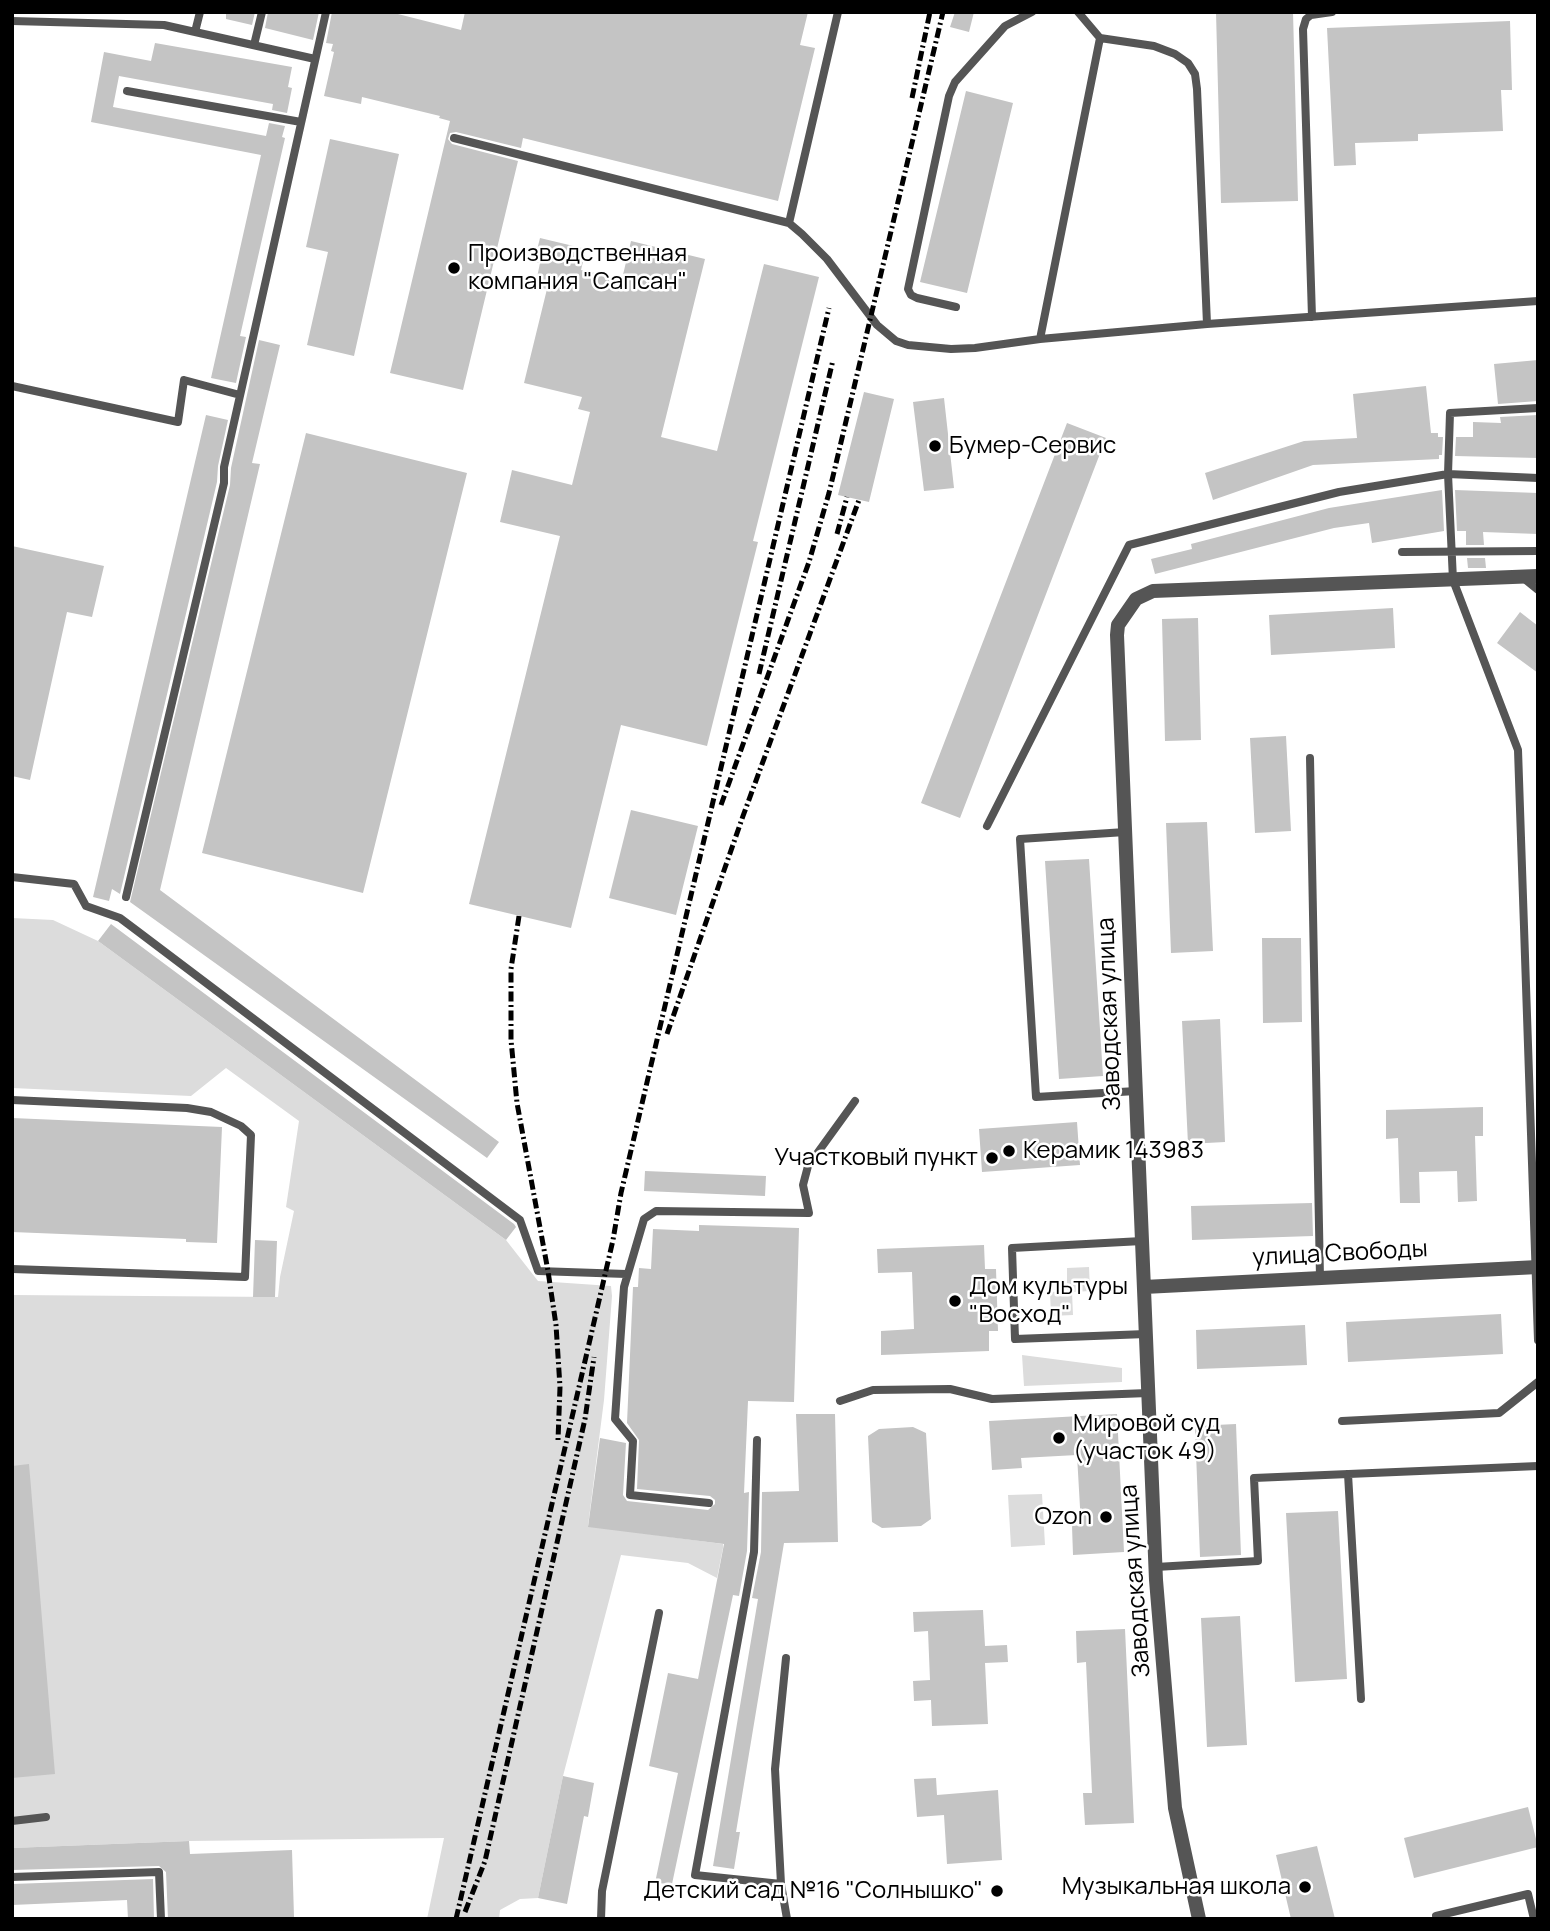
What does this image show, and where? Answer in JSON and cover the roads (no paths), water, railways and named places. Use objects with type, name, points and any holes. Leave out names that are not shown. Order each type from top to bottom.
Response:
[{"type":"street","name":"Заводская улица","points":[[1199,1919],[1175,1808],[1156,1567],[1117,635],[1123,615],[1136,599],[1153,591],[1538,576]]},
{"type":"street","name":"улица Свободы","points":[[1144,1287],[1536,1267]]},
{"type":"lane","points":[[195,32],[200,12]]},
{"type":"lane","points":[[254,45],[262,12]]},
{"type":"lane","points":[[126,897],[224,483],[223,467],[326,12]]},
{"type":"lane","points":[[789,223],[838,12]]},
{"type":"lane","points":[[957,307],[917,298],[911,295],[908,289],[949,96],[955,82],[1005,26],[1032,12]]},
{"type":"lane","points":[[1078,12],[1100,38],[1154,46],[1175,54],[1188,64],[1195,75],[1208,324]]},
{"type":"lane","points":[[1312,317],[1303,29],[1306,19],[1311,15],[1332,12]]},
{"type":"lane","points":[[12,21],[24,17],[164,25],[316,59]]},
{"type":"lane","points":[[1040,339],[1100,38]]},
{"type":"lane","points":[[127,91],[301,122]]},
{"type":"lane","points":[[454,138],[789,223],[827,259],[877,325],[896,341],[908,345],[951,349],[1208,324],[1538,301]]},
{"type":"lane","points":[[12,386],[178,422],[184,380],[240,395]]},
{"type":"lane","points":[[1538,408],[1450,413],[1448,474],[1453,580],[1518,750],[1538,1340]]},
{"type":"lane","points":[[986,826],[1129,545],[1339,492],[1448,474],[1538,478]]},
{"type":"lane","points":[[1402,552],[1538,551]]},
{"type":"lane","points":[[1522,577],[1538,590]]},
{"type":"lane","points":[[1310,758],[1320,1278]]},
{"type":"lane","points":[[1125,832],[1020,839],[1036,1097],[1136,1091]]},
{"type":"lane","points":[[12,877],[74,884],[86,906],[120,918],[520,1220],[538,1270],[626,1274]]},
{"type":"lane","points":[[1529,1077],[1538,1082]]},
{"type":"lane","points":[[12,1100],[187,1108],[211,1112],[241,1126],[251,1135],[245,1277],[12,1269]]},
{"type":"lane","points":[[709,1503],[630,1495],[633,1441],[615,1419],[626,1274],[644,1219],[656,1211],[809,1213],[803,1185],[807,1166],[855,1101]]},
{"type":"lane","points":[[1142,1241],[1012,1248],[1015,1339],[1146,1334]]},
{"type":"lane","points":[[1342,1421],[1499,1413],[1538,1382]]},
{"type":"lane","points":[[840,1401],[873,1390],[950,1389],[992,1399],[1148,1393]]},
{"type":"lane","points":[[757,1440],[754,1552],[695,1875],[781,1884]]},
{"type":"lane","points":[[1156,1567],[1258,1561],[1254,1478],[1538,1466]]},
{"type":"lane","points":[[1348,1474],[1360,1699]]},
{"type":"lane","points":[[601,1919],[602,1891],[659,1613]]},
{"type":"lane","points":[[786,1658],[775,1769],[781,1884],[787,1919]]},
{"type":"lane","points":[[12,1821],[46,1817]]},
{"type":"lane","points":[[12,1877],[159,1872],[161,1919]]},
{"type":"lane","points":[[1436,1916],[1528,1894],[1534,1919]]},
{"type":"railway","points":[[912,98],[930,12]]},
{"type":"railway","points":[[721,805],[809,562],[829,493],[943,12]]},
{"type":"railway","points":[[456,1919],[613,1240],[621,1193],[829,308]]},
{"type":"railway","points":[[759,674],[833,360]]},
{"type":"railway","points":[[837,534],[847,497]]},
{"type":"railway","points":[[667,1034],[743,816],[859,500]]},
{"type":"railway","points":[[519,916],[511,969],[511,1040],[517,1103],[556,1325],[560,1387],[558,1440]]},
{"type":"railway","points":[[465,1912],[485,1861],[585,1419],[594,1357]]},
{"type":"place","name":"Производственная компания \"Сапсан\"","points":[[454,268]]},
{"type":"place","name":"Бумер-Сервис","points":[[935,446]]},
{"type":"place","name":"Керамик 143983","points":[[1009,1151]]},
{"type":"place","name":"Участковый пункт","points":[[992,1158]]},
{"type":"place","name":"Дом культуры \"Восход\"","points":[[955,1301]]},
{"type":"place","name":"Мировой суд (участок 49)","points":[[1059,1438]]},
{"type":"place","name":"Ozon","points":[[1106,1517]]},
{"type":"place","name":"Музыкальная школа","points":[[1305,1887]]},
{"type":"place","name":"Детский сад №16 \"Солнышко\"","points":[[997,1891]]}]
